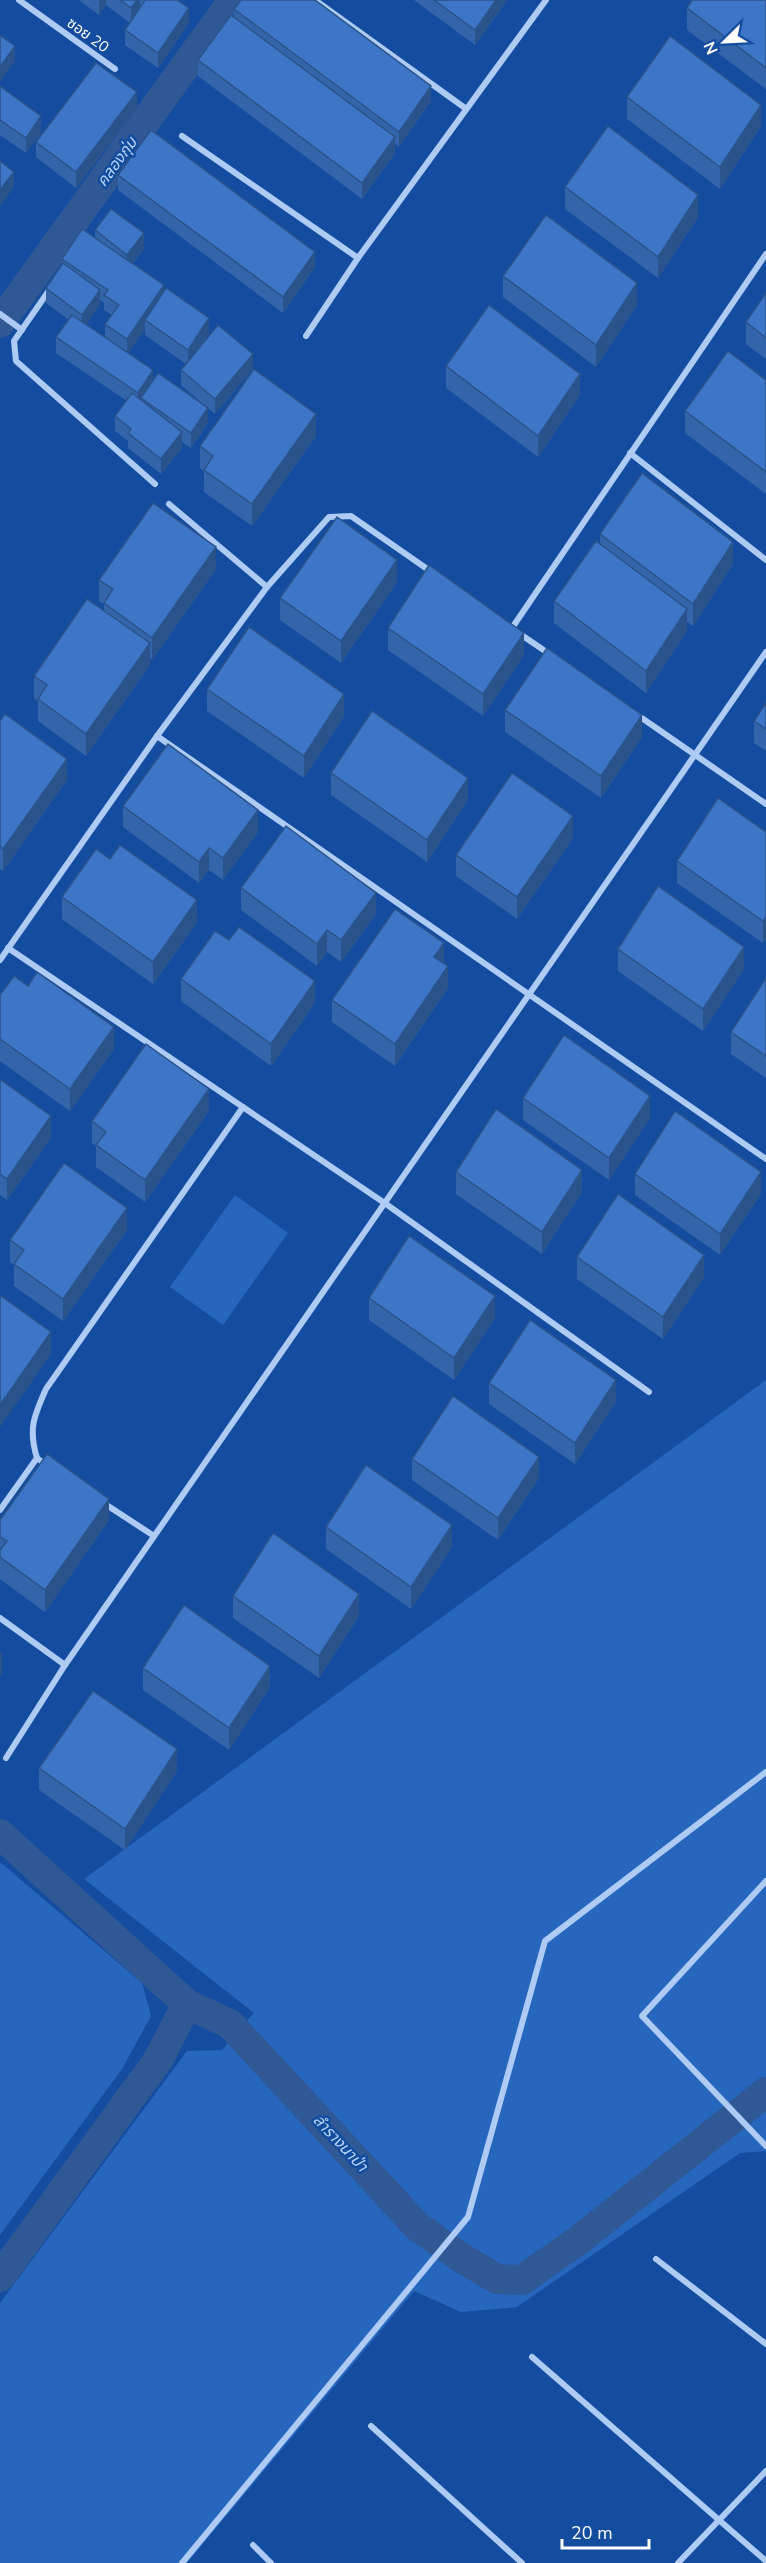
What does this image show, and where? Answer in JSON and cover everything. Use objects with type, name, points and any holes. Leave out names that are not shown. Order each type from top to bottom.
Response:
[{"type":"street","name":"ซอย 20","points":[[19,0],[115,69]]},
{"type":"street","points":[[315,0],[465,108]]},
{"type":"street","points":[[306,336],[358,258],[465,108],[546,0]]},
{"type":"street","points":[[182,136],[358,258]]},
{"type":"street","points":[[512,628],[766,254]]},
{"type":"street","points":[[57,279],[19,328],[15,341],[16,361],[155,484]]},
{"type":"street","points":[[0,314],[19,328]]},
{"type":"street","points":[[630,453],[766,560]]},
{"type":"street","points":[[170,504],[267,586]]},
{"type":"street","points":[[0,960],[157,736],[267,586],[328,517],[351,516],[436,575]]},
{"type":"street","points":[[502,622],[560,662]]},
{"type":"street","points":[[6,1758],[154,1536],[531,995],[766,652]]},
{"type":"street","points":[[627,708],[766,804]]},
{"type":"street","points":[[157,736],[766,1159]]},
{"type":"street","points":[[8,948],[386,1204],[649,1392]]},
{"type":"street","points":[[56,1471],[37,1458],[31,1439],[34,1417],[46,1389],[243,1107]]},
{"type":"street","points":[[0,1510],[37,1458]]},
{"type":"street","points":[[96,1497],[154,1536]]},
{"type":"street","points":[[0,1618],[66,1665]]},
{"type":"street","points":[[182,2563],[468,2217],[545,1941],[766,1772]]},
{"type":"street","points":[[766,1881],[642,2016],[766,2146]]},
{"type":"street","points":[[656,2259],[766,2344]]},
{"type":"street","points":[[532,2357],[766,2561]]},
{"type":"street","points":[[371,2426],[522,2563]]},
{"type":"street","points":[[678,2563],[766,2471]]},
{"type":"street","points":[[253,2545],[271,2563]]},
{"type":"shaded area","points":[[235,1195],[288,1233],[223,1325],[170,1287]]},
{"type":"shaded area","points":[[766,1380],[766,2151],[740,2153],[517,2307],[461,2312],[414,2291],[187,2563],[0,2563],[0,2303],[187,2051],[222,2050],[254,2013],[84,1879]]},
{"type":"shaded area","points":[[0,1862],[142,1983],[151,2016],[122,2069],[0,2235]]},
{"type":"building","points":[[120,0],[137,0],[131,8]]},
{"type":"building","points":[[145,0],[177,0],[189,8],[158,53],[125,30]]},
{"type":"building","points":[[241,0],[315,0],[431,86],[399,132],[234,9]]},
{"type":"building","points":[[434,0],[496,0],[475,30]]},
{"type":"building","points":[[692,0],[766,0],[766,68],[687,8]]},
{"type":"building","points":[[231,15],[395,137],[362,183],[198,60]]},
{"type":"building","points":[[0,35],[15,46],[0,67]]},
{"type":"building","points":[[670,36],[761,105],[720,167],[627,97]]},
{"type":"building","points":[[96,63],[137,92],[76,172],[36,142]]},
{"type":"building","points":[[0,86],[41,116],[26,138],[0,120]]},
{"type":"building","points":[[608,126],[698,195],[658,257],[565,187]]},
{"type":"building","points":[[151,130],[315,252],[283,297],[118,175]]},
{"type":"building","points":[[0,161],[14,172],[0,190]]},
{"type":"building","points":[[111,209],[144,233],[127,255],[95,230]]},
{"type":"building","points":[[546,215],[637,283],[596,345],[503,276]]},
{"type":"building","points":[[82,229],[164,285],[127,339],[105,324],[119,305],[104,295],[108,290],[62,259]]},
{"type":"building","points":[[63,263],[100,290],[82,315],[46,288]]},
{"type":"building","points":[[166,288],[209,318],[188,350],[145,320]]},
{"type":"building","points":[[766,293],[766,338],[746,322]]},
{"type":"building","points":[[489,305],[580,374],[538,436],[446,366]]},
{"type":"building","points":[[72,315],[153,370],[138,393],[56,337]]},
{"type":"building","points":[[218,325],[253,354],[215,399],[181,370]]},
{"type":"building","points":[[728,351],[766,380],[766,472],[685,411]]},
{"type":"building","points":[[254,369],[316,414],[252,504],[204,470],[213,456],[200,446]]},
{"type":"building","points":[[158,373],[208,408],[191,433],[141,398]]},
{"type":"building","points":[[132,393],[182,432],[161,459],[128,433],[131,429],[115,416]]},
{"type":"building","points":[[642,473],[733,542],[693,604],[600,534]]},
{"type":"building","points":[[153,503],[216,547],[152,638],[104,603],[113,589],[99,580]]},
{"type":"building","points":[[337,517],[397,560],[341,641],[280,598]]},
{"type":"building","points":[[596,541],[687,609],[646,671],[554,601]]},
{"type":"building","points":[[429,565],[524,633],[483,694],[388,628]]},
{"type":"building","points":[[87,599],[150,643],[86,734],[38,699],[47,685],[34,676]]},
{"type":"building","points":[[249,627],[344,694],[304,756],[207,689]]},
{"type":"building","points":[[547,648],[642,715],[601,776],[505,710]]},
{"type":"building","points":[[766,703],[766,729],[754,721]]},
{"type":"building","points":[[372,711],[468,778],[427,840],[331,773]]},
{"type":"building","points":[[5,714],[67,759],[3,849],[0,847],[0,721]]},
{"type":"building","points":[[168,744],[258,810],[223,858],[209,848],[199,862],[123,806]]},
{"type":"building","points":[[512,773],[573,816],[517,897],[456,855]]},
{"type":"building","points":[[718,798],[766,832],[766,917],[763,921],[677,861]]},
{"type":"building","points":[[286,826],[376,893],[341,940],[327,930],[317,944],[241,888]]},
{"type":"building","points":[[120,845],[197,900],[153,962],[62,897],[96,849],[110,859]]},
{"type":"building","points":[[658,886],[744,947],[703,1009],[618,949]]},
{"type":"building","points":[[395,909],[444,943],[434,957],[448,966],[395,1044],[332,1000]]},
{"type":"building","points":[[239,927],[315,981],[271,1044],[181,979],[215,931],[229,940]]},
{"type":"building","points":[[37,972],[114,1027],[70,1089],[0,1039],[0,995],[14,976],[28,986]]},
{"type":"building","points":[[766,978],[766,1056],[731,1032]]},
{"type":"building","points":[[564,1035],[650,1096],[609,1158],[523,1098]]},
{"type":"building","points":[[146,1044],[209,1089],[145,1180],[96,1145],[106,1132],[92,1121]]},
{"type":"building","points":[[0,1079],[51,1116],[7,1179],[0,1174]]},
{"type":"building","points":[[496,1109],[582,1170],[542,1232],[456,1172]]},
{"type":"building","points":[[675,1111],[761,1172],[720,1234],[635,1174]]},
{"type":"building","points":[[64,1163],[127,1208],[63,1299],[14,1264],[24,1250],[10,1240]]},
{"type":"building","points":[[618,1194],[704,1255],[663,1317],[577,1257]]},
{"type":"building","points":[[409,1236],[495,1296],[454,1358],[369,1298]]},
{"type":"building","points":[[0,1295],[51,1332],[0,1405]]},
{"type":"building","points":[[530,1320],[616,1380],[575,1443],[489,1383]]},
{"type":"building","points":[[453,1396],[539,1457],[498,1518],[412,1459]]},
{"type":"building","points":[[47,1454],[109,1499],[45,1590],[0,1557],[0,1550],[7,1541],[0,1537],[0,1520]]},
{"type":"building","points":[[366,1465],[452,1525],[411,1587],[326,1527]]},
{"type":"building","points":[[273,1533],[359,1594],[319,1656],[233,1596]]},
{"type":"building","points":[[184,1605],[270,1666],[229,1728],[143,1668]]},
{"type":"building","points":[[93,1691],[177,1749],[125,1829],[39,1768]]},
{"type":"waterway","name":"คลองกุ่ม","points":[[0,323],[233,0]]},
{"type":"waterway","points":[[0,1834],[187,2004]]},
{"type":"waterway","name":"ลำรางนาป่า","points":[[0,2277],[158,2060],[187,2004],[230,2024],[417,2226],[460,2257],[497,2279],[522,2280],[580,2239],[766,2092]]}]
